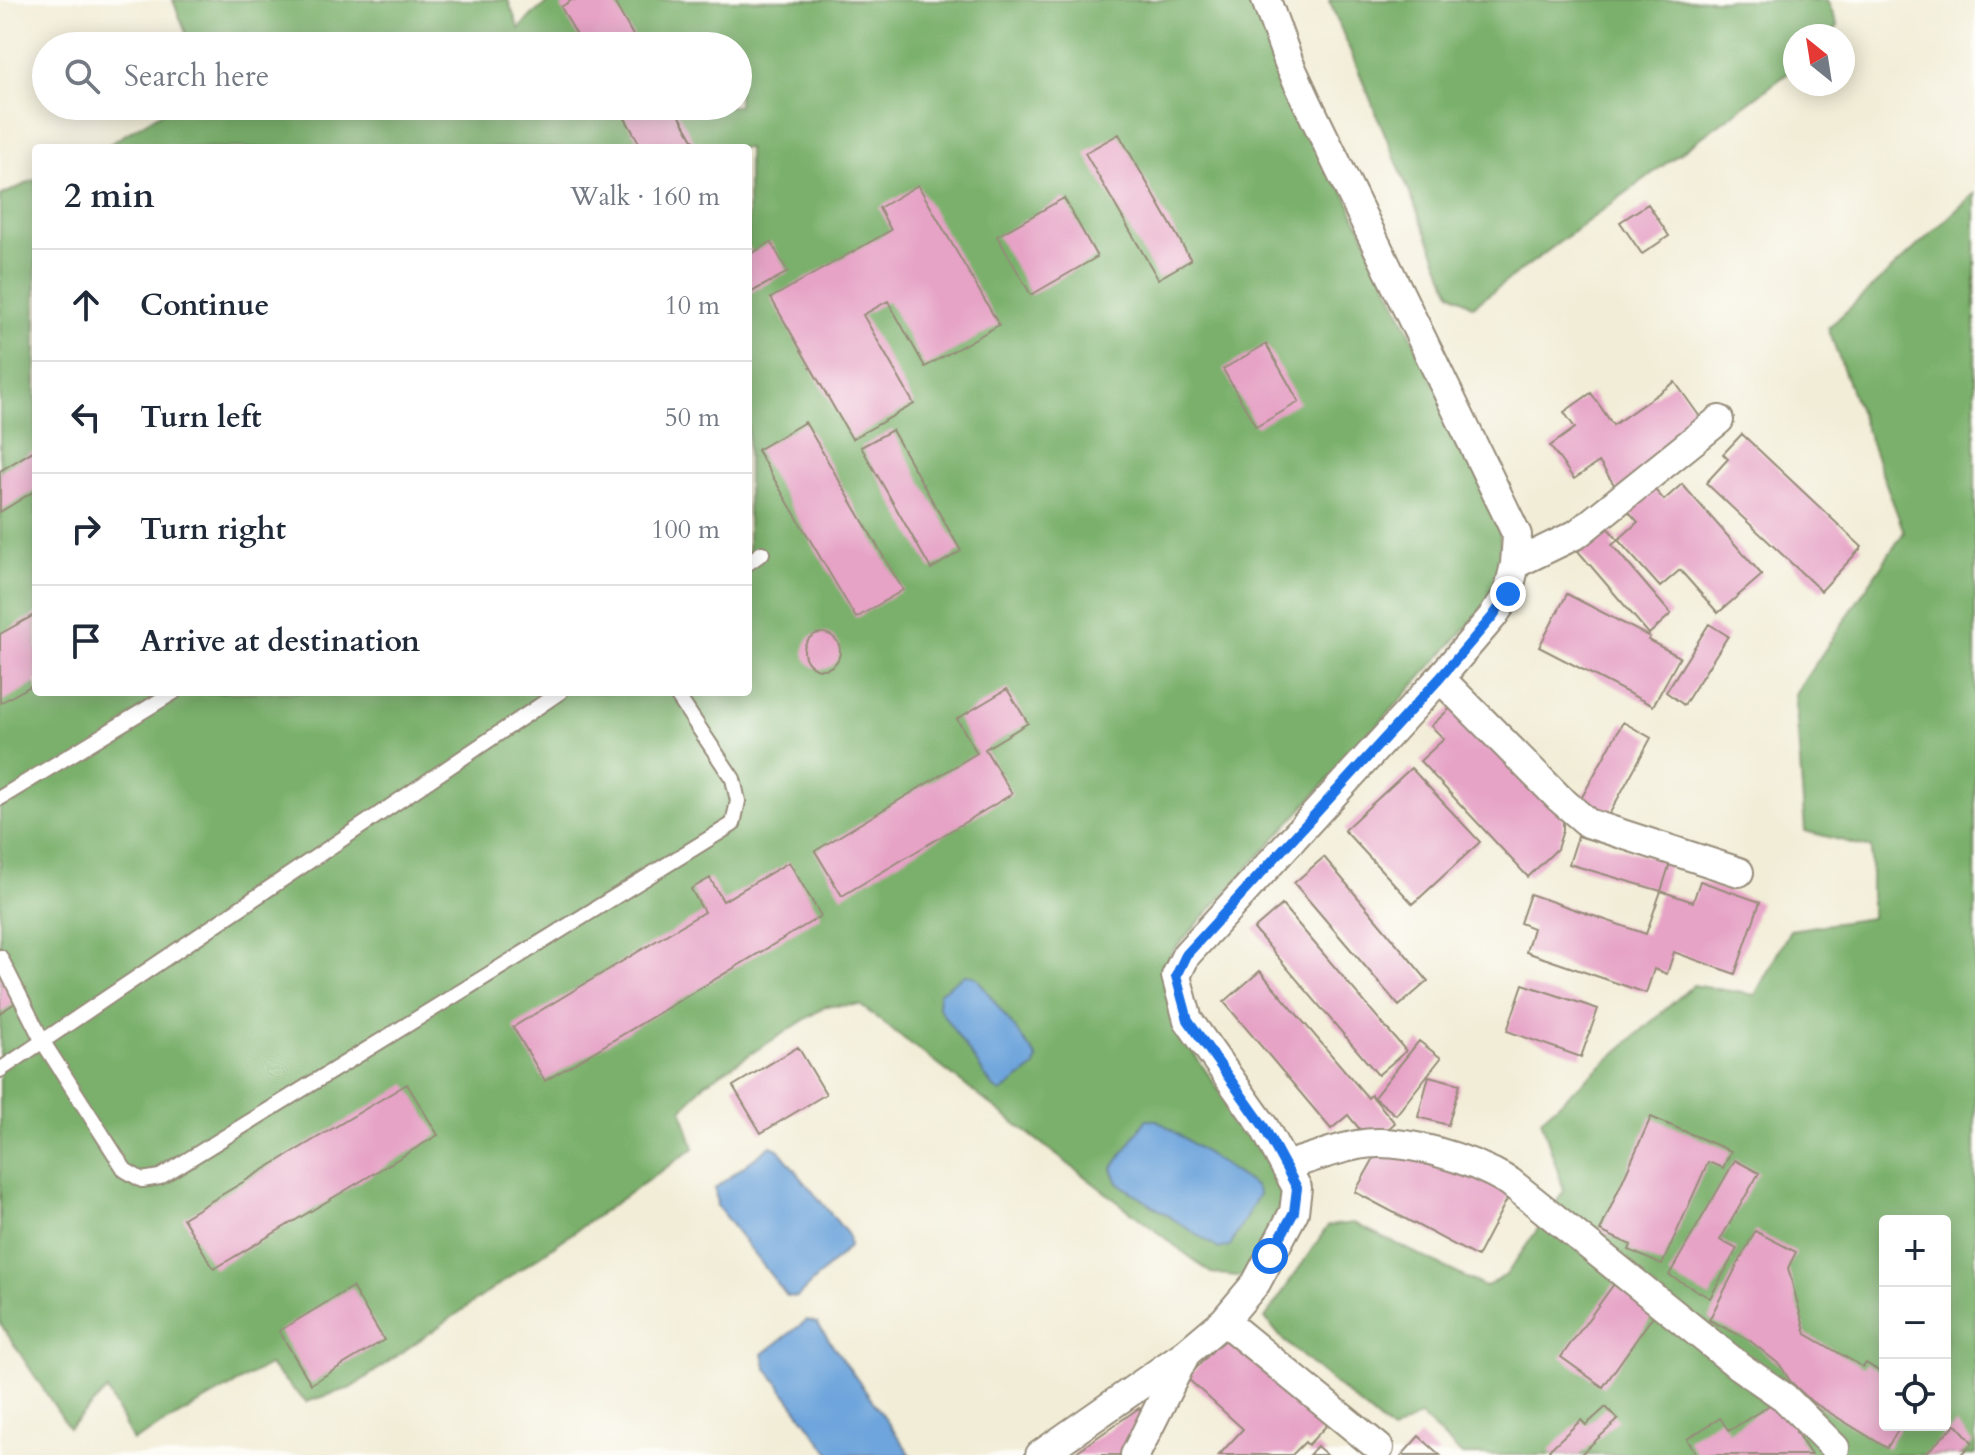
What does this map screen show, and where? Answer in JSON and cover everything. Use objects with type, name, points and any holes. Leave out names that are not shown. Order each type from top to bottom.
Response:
[{"type":"street","points":[[1040,1455],[1186,1353],[1224,1321],[1256,1283],[1294,1212],[1297,1188],[1264,1127],[1188,1020],[1176,976],[1186,955],[1493,616],[1508,594],[1515,564],[1517,535],[1307,102],[1266,0]]},
{"type":"street","points":[[1515,564],[1577,534],[1719,420]]},
{"type":"street","points":[[1440,678],[1559,798],[1588,823],[1739,872]]},
{"type":"street","points":[[1285,1166],[1360,1145],[1407,1146],[1482,1166],[1510,1182],[1739,1366],[1784,1397],[1835,1448]]},
{"type":"street","points":[[1224,1321],[1379,1448]]},
{"type":"street","points":[[1135,1455],[1186,1353]]},
{"type":"lane","points":[[752,560],[762,553]]},
{"type":"lane","points":[[0,798],[167,696]]},
{"type":"lane","points":[[0,1070],[554,696]]},
{"type":"lane","points":[[0,957],[43,1042],[125,1170],[142,1180],[160,1177],[733,824],[738,801],[733,779],[678,696]]},
{"type":"green space","points":[[173,0],[508,0],[519,29],[534,13],[553,0],[1254,0],[1499,522],[1502,576],[1487,605],[1171,953],[1164,989],[1179,1032],[1284,1184],[1280,1216],[1244,1277],[1211,1273],[860,1005],[826,1006],[705,1083],[682,1110],[694,1148],[351,1388],[306,1402],[269,1365],[133,1441],[107,1390],[69,1428],[0,1323],[0,196],[32,181],[32,696],[752,696],[752,144],[110,144],[149,120],[752,120],[752,32],[186,32]]},
{"type":"green space","points":[[1329,0],[1827,0],[1837,24],[1783,24],[1783,77],[1473,306],[1451,292]]},
{"type":"green space","points":[[1975,193],[1975,1455],[1462,1455],[1420,1416],[1392,1432],[1283,1340],[1265,1318],[1328,1226],[1354,1223],[1485,1287],[1506,1275],[1564,1191],[1541,1119],[1693,985],[1755,995],[1790,930],[1871,918],[1871,848],[1805,831],[1795,694],[1904,532],[1828,328]]},
{"type":"water","points":[[965,974],[976,977],[1037,1058],[1035,1067],[1001,1092],[993,1087],[938,1007],[939,993]]},
{"type":"water","points":[[1146,1120],[1157,1120],[1256,1187],[1259,1194],[1230,1246],[1219,1249],[1118,1183],[1112,1169]]},
{"type":"water","points":[[771,1146],[778,1149],[848,1235],[849,1247],[797,1297],[787,1296],[717,1206],[715,1188]]},
{"type":"water","points":[[807,1320],[817,1323],[911,1455],[831,1455],[766,1367],[763,1354]]},
{"type":"building","points":[[572,0],[613,0],[631,32],[575,32],[561,7]]},
{"type":"building","points":[[626,120],[682,120],[696,144],[640,144]]},
{"type":"building","points":[[1119,134],[1191,260],[1158,279],[1085,153]]},
{"type":"building","points":[[918,185],[999,325],[925,367],[888,301],[863,315],[914,404],[852,439],[771,298],[891,230],[879,208]]},
{"type":"building","points":[[1064,198],[1097,257],[1031,295],[997,236]]},
{"type":"building","points":[[1648,204],[1669,236],[1642,254],[1620,222]]},
{"type":"building","points":[[771,242],[788,272],[752,292],[752,253]]},
{"type":"building","points":[[1266,344],[1299,402],[1256,427],[1223,369]]},
{"type":"building","points":[[1675,382],[1705,424],[1619,492],[1599,462],[1574,479],[1550,446],[1575,428],[1564,412],[1591,393],[1613,425]]},
{"type":"building","points":[[805,422],[903,590],[856,618],[757,450]]},
{"type":"building","points":[[892,430],[961,551],[931,569],[861,447]]},
{"type":"building","points":[[1742,434],[1862,547],[1821,591],[1706,483],[1728,459],[1723,454]]},
{"type":"building","points":[[32,452],[32,492],[0,512],[0,471]]},
{"type":"building","points":[[1649,483],[1664,500],[1682,484],[1762,575],[1718,613],[1680,570],[1660,587],[1618,540],[1638,522],[1623,505]]},
{"type":"building","points":[[1607,527],[1618,540],[1612,545],[1671,614],[1649,634],[1578,551]]},
{"type":"building","points":[[1567,594],[1650,637],[1648,640],[1680,657],[1653,706],[1539,647]]},
{"type":"building","points":[[32,616],[32,685],[0,703],[0,634]]},
{"type":"building","points":[[1709,624],[1728,636],[1684,705],[1666,692]]},
{"type":"building","points":[[822,633],[835,638],[840,651],[835,664],[822,669],[809,664],[804,651],[809,638]]},
{"type":"building","points":[[1007,689],[1028,723],[985,749],[1012,794],[842,896],[815,851],[977,753],[957,719]]},
{"type":"building","points":[[1458,701],[1563,813],[1563,830],[1557,849],[1528,877],[1420,761],[1444,739],[1431,726]]},
{"type":"building","points":[[1623,722],[1651,738],[1604,824],[1576,808]]},
{"type":"building","points":[[1411,768],[1480,842],[1413,904],[1344,830]]},
{"type":"building","points":[[1578,836],[1670,863],[1661,891],[1569,864]]},
{"type":"building","points":[[1324,857],[1428,981],[1399,1006],[1294,883]]},
{"type":"building","points":[[789,862],[821,916],[545,1081],[513,1027],[704,912],[691,889],[710,878],[723,901]]},
{"type":"building","points":[[1700,881],[1760,902],[1735,974],[1674,952],[1667,974],[1654,969],[1646,993],[1526,952],[1533,928],[1520,923],[1530,894],[1646,934],[1661,891],[1693,902]]},
{"type":"building","points":[[1282,905],[1406,1051],[1378,1075],[1254,929]]},
{"type":"building","points":[[1260,971],[1368,1098],[1371,1095],[1395,1123],[1371,1143],[1348,1115],[1331,1129],[1224,1002]]},
{"type":"building","points":[[0,973],[18,1001],[0,1013]]},
{"type":"building","points":[[1523,984],[1598,1009],[1581,1057],[1507,1031]]},
{"type":"building","points":[[1419,1041],[1441,1058],[1396,1115],[1374,1097]]},
{"type":"building","points":[[798,1047],[826,1094],[761,1133],[733,1086]]},
{"type":"building","points":[[1429,1076],[1460,1084],[1448,1125],[1418,1117]]},
{"type":"building","points":[[407,1084],[438,1135],[214,1269],[183,1218]]},
{"type":"building","points":[[1651,1117],[1731,1151],[1723,1168],[1708,1162],[1662,1265],[1629,1250],[1631,1245],[1600,1231]]},
{"type":"building","points":[[1379,1149],[1432,1156],[1512,1190],[1477,1257],[1355,1192]]},
{"type":"building","points":[[1735,1160],[1759,1173],[1720,1240],[1737,1249],[1710,1298],[1669,1275]]},
{"type":"building","points":[[1755,1231],[1796,1252],[1788,1268],[1806,1334],[1863,1367],[1866,1363],[1879,1371],[1879,1431],[1897,1431],[1887,1448],[1811,1401],[1790,1381],[1780,1365],[1749,1340],[1709,1320]]},
{"type":"building","points":[[1614,1284],[1655,1313],[1603,1387],[1561,1357]]},
{"type":"building","points":[[352,1287],[384,1340],[311,1384],[279,1331]]},
{"type":"building","points":[[1229,1333],[1328,1424],[1308,1445],[1305,1442],[1292,1455],[1219,1455],[1243,1429],[1187,1378]]},
{"type":"building","points":[[1779,1399],[1811,1455],[1697,1455],[1687,1439],[1720,1418],[1729,1431]]},
{"type":"building","points":[[1606,1407],[1618,1420],[1580,1455],[1553,1455],[1549,1450],[1581,1420],[1586,1425]]},
{"type":"building","points":[[1139,1408],[1149,1419],[1125,1455],[1072,1455]]},
{"type":"building","points":[[1956,1424],[1973,1443],[1960,1455],[1924,1455],[1951,1431]]},
{"type":"building","points":[[1419,1436],[1440,1455],[1402,1455]]},
{"type":"building","points":[[1317,1446],[1327,1455],[1309,1455]]},
{"type":"route","points":[[1270,1256],[1294,1212],[1297,1188],[1264,1127],[1188,1020],[1176,976],[1186,955],[1440,678],[1508,594]]}]
